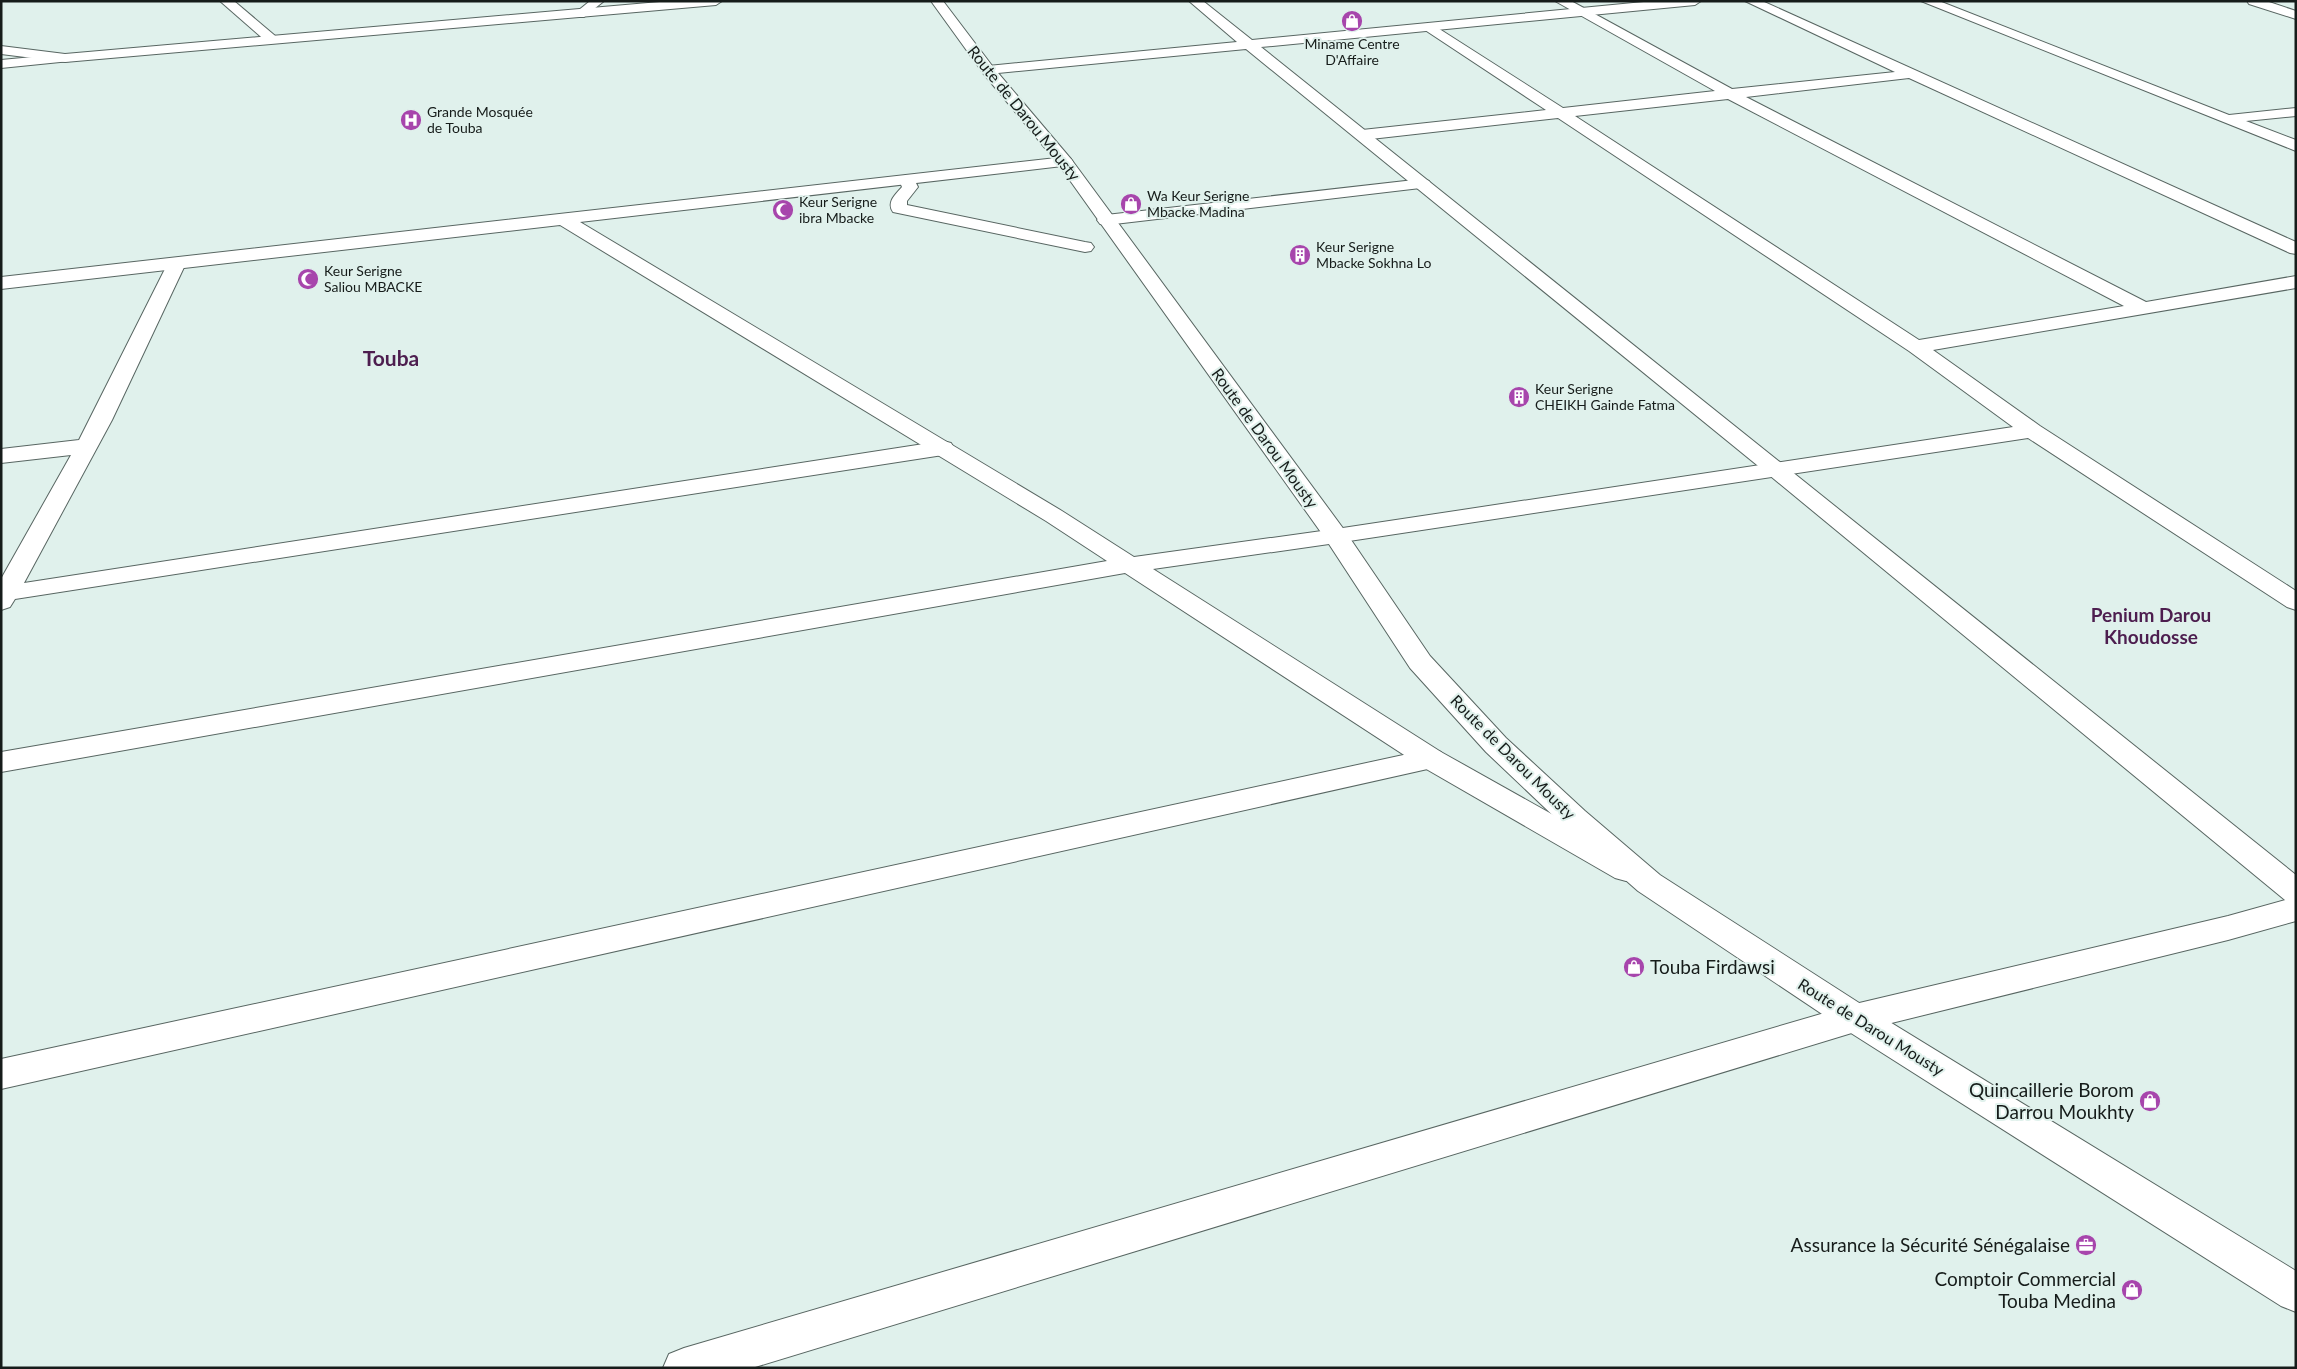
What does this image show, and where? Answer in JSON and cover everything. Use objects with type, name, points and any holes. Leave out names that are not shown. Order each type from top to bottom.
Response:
[{"type":"street","points":[[226,1],[273,40]]},
{"type":"street","points":[[580,14],[598,1]]},
{"type":"street","points":[[1,64],[716,1]]},
{"type":"street","name":"Route de Darou Mousty","points":[[937,1],[988,70],[1065,162],[1336,536],[1420,662],[1496,745],[1574,818],[1649,884],[1855,1018],[2296,1293]]},
{"type":"street","points":[[1195,1],[1776,469],[2296,892]]},
{"type":"street","points":[[1561,1],[1730,94],[2143,308]]},
{"type":"street","points":[[988,70],[1695,1]]},
{"type":"street","points":[[1751,1],[2296,249]]},
{"type":"street","points":[[1927,1],[2229,118],[2296,146]]},
{"type":"street","points":[[2253,1],[2296,15]]},
{"type":"street","points":[[1430,27],[1562,112],[1916,347],[2032,431],[2296,602]]},
{"type":"street","points":[[1,50],[65,58]]},
{"type":"street","points":[[1362,135],[1910,74]]},
{"type":"street","points":[[2229,118],[2296,112]]},
{"type":"street","points":[[1,283],[1065,162]]},
{"type":"street","points":[[907,180],[910,187],[898,200],[899,208],[1085,247]]},
{"type":"street","points":[[1106,220],[1423,184]]},
{"type":"street","points":[[563,219],[1054,516],[1128,566],[1431,759],[1649,884]]},
{"type":"street","points":[[3,596],[87,446],[177,263]]},
{"type":"street","points":[[1916,347],[2296,282]]},
{"type":"street","points":[[1,762],[1128,566],[2032,431]]},
{"type":"street","points":[[1,456],[87,446]]},
{"type":"street","points":[[3,596],[943,448]]},
{"type":"street","points":[[1,1074],[1431,759]]},
{"type":"street","points":[[684,1368],[1855,1018],[2228,928],[2296,909]]},
{"type":"place","name":"Miname Centre D'Affaire","points":[[1352,21]]},
{"type":"place","name":"Grande Mosquée de Touba","points":[[411,120]]},
{"type":"place","name":"Wa Keur Serigne Mbacke Madina","points":[[1131,204]]},
{"type":"place","name":"Keur Serigne ibra Mbacke","points":[[783,210]]},
{"type":"place","name":"Keur Serigne Mbacke Sokhna Lo","points":[[1300,255]]},
{"type":"place","name":"Keur Serigne Saliou MBACKE","points":[[308,279]]},
{"type":"place","name":"Keur Serigne CHEIKH Gainde Fatma","points":[[1519,397]]},
{"type":"place","name":"Touba Firdawsi","points":[[1634,967]]},
{"type":"place","name":"Quincaillerie Borom Darrou Moukhty","points":[[2150,1101]]},
{"type":"place","name":"Assurance la Sécurité Sénégalaise","points":[[2086,1245]]},
{"type":"place","name":"Comptoir Commercial Touba Medina","points":[[2132,1290]]},
{"type":"district","name":"Touba","points":[[391,359]]},
{"type":"district","name":"Penium Darou Khoudosse","points":[[2151,626]]}]
